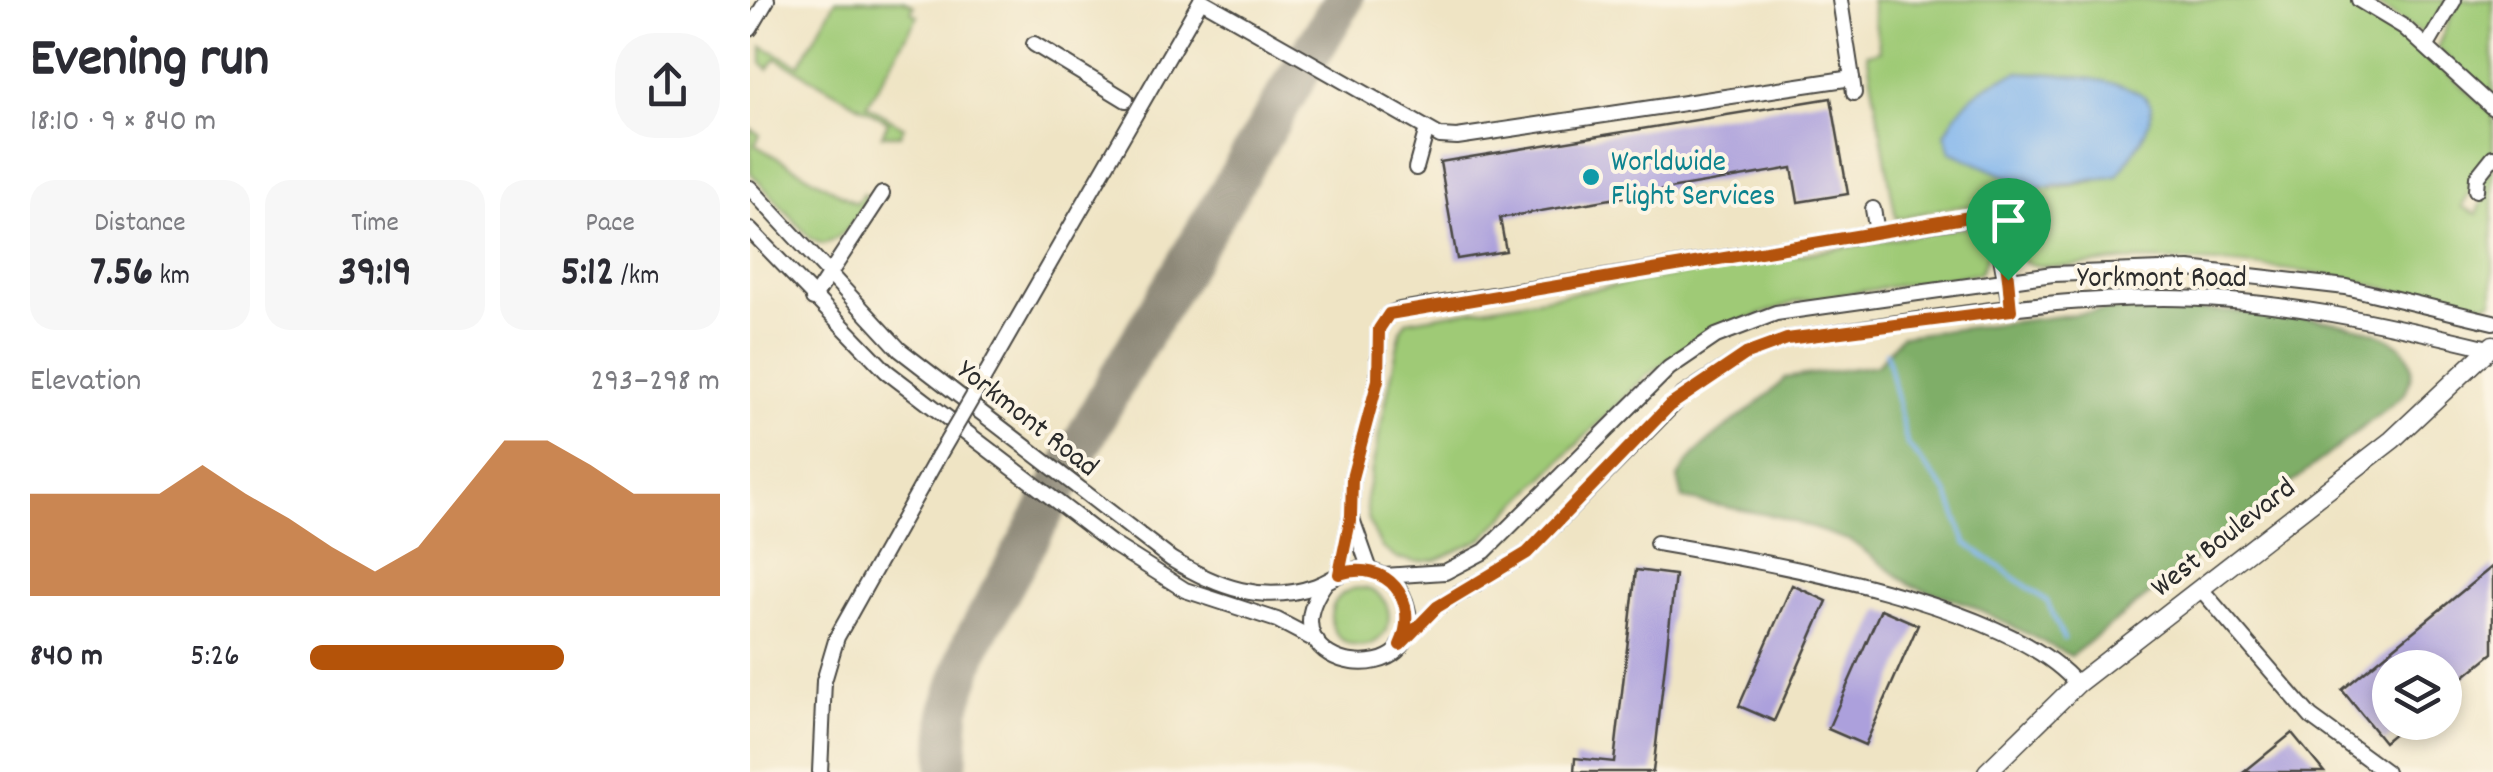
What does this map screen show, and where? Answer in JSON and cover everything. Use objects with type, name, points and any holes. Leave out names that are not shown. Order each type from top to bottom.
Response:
[{"type":"main road","name":"West Boulevard","points":[[1987,772],[2077,684],[2392,440],[2492,347]]},
{"type":"street","points":[[750,28],[767,0]]},
{"type":"street","points":[[820,772],[824,681],[837,637],[1201,0],[1426,132],[1457,137],[1853,86],[1840,0]]},
{"type":"street","points":[[2359,0],[2427,46],[2493,108]]},
{"type":"street","points":[[2427,46],[2454,0]]},
{"type":"street","points":[[1034,44],[1126,100]]},
{"type":"street","points":[[1416,168],[1426,132]]},
{"type":"street","points":[[2476,190],[2477,177],[2493,158]]},
{"type":"street","name":"Yorkmont Road","points":[[750,188],[900,350],[960,400],[1172,559],[1220,585],[1262,594],[1289,594],[1332,578],[1445,572],[1485,551],[1652,382],[1735,326],[1776,313],[2108,270],[2240,272],[2346,287],[2493,322]]},
{"type":"street","points":[[813,299],[882,194]]},
{"type":"street","points":[[1873,209],[1877,232]]},
{"type":"street","points":[[1318,642],[1312,610],[1332,578],[1351,516],[1352,478],[1373,404],[1382,321],[1400,310],[1976,216],[1996,231],[2011,310]]},
{"type":"street","name":"Yorkmont Road","points":[[750,230],[886,371],[1162,578],[1208,601],[1278,620],[1318,642],[1328,654],[1358,666],[1374,664],[1400,645],[1437,607],[1527,553],[1669,406],[1746,354],[1787,339],[2113,299],[2242,302],[2353,316],[2492,347]]},
{"type":"street","points":[[1351,516],[1377,573],[1404,599],[1406,630],[1400,645]]},
{"type":"street","points":[[1657,543],[1852,582],[1964,616],[2052,660],[2077,684]]},
{"type":"street","points":[[2200,588],[2312,716],[2386,772]]},
{"type":"green space","points":[[836,0],[903,0],[914,6],[911,12],[918,16],[867,105],[904,127],[900,135],[882,135],[888,122],[776,58],[768,69],[762,63],[762,46],[799,65]]},
{"type":"green space","points":[[1871,0],[2351,0],[2395,25],[2493,114],[2493,151],[2462,207],[2477,214],[2487,191],[2480,184],[2493,164],[2493,301],[2440,302],[2344,278],[2239,264],[2132,260],[2042,266],[2020,259],[2006,221],[1984,208],[1954,207],[1896,219],[1867,54],[1880,51]],"holes":[[[2019,72],[2057,74],[2139,93],[2152,111],[2117,176],[2051,190]]]},
{"type":"green space","points":[[2369,0],[2448,0],[2425,35]]},
{"type":"green space","points":[[2458,0],[2493,0],[2493,101],[2437,48]]},
{"type":"green space","points":[[750,128],[760,135],[755,145],[856,203],[863,194],[867,196],[856,219],[844,232],[822,244],[811,239],[750,172]]},
{"type":"green space","points":[[1964,227],[1983,234],[1990,249],[1980,273],[1799,301],[1711,332],[1646,376],[1482,539],[1437,560],[1416,562],[1397,558],[1382,548],[1368,521],[1366,498],[1401,329],[1406,321]]},
{"type":"green space","points":[[2117,309],[2269,314],[2354,327],[2386,337],[2405,351],[2410,378],[2404,395],[2071,656],[1968,604],[1910,585],[1851,541],[1779,517],[1683,499],[1678,478],[1687,463],[1785,378],[1877,365],[1901,336]]},
{"type":"green space","points":[[1360,588],[1380,597],[1389,617],[1380,637],[1360,646],[1340,637],[1331,617],[1340,597]]},
{"type":"water","points":[[2019,72],[2113,83],[2144,97],[2151,106],[2149,123],[2117,176],[2035,189],[1951,152],[1945,134],[1966,102],[1994,82]]},
{"type":"building","name":"Worldwide Flight Services","points":[[1831,98],[1848,194],[1798,202],[1792,168],[1500,218],[1506,251],[1457,259],[1440,162]]},
{"type":"building","points":[[2493,566],[2493,653],[2462,678],[2462,650],[2391,650]]},
{"type":"building","points":[[1636,570],[1675,575],[1653,772],[1574,772],[1575,758],[1614,762]]},
{"type":"building","points":[[1792,585],[1827,601],[1774,721],[1739,706]]},
{"type":"building","points":[[1881,609],[1918,625],[1865,745],[1828,729]]},
{"type":"building","points":[[2372,665],[2372,727],[2342,690]]},
{"type":"building","points":[[2292,733],[2324,772],[2244,772]]},
{"type":"waterway","points":[[1886,352],[1907,444],[1948,494],[1966,543],[2047,601],[2064,639]]},
{"type":"taxiway","points":[[947,772],[950,710],[970,647],[1120,374],[1343,0]]},
{"type":"place","name":"Worldwide Flight Services","points":[[1591,177]]},
{"type":"route","points":[[1976,216],[1996,231],[2008,280],[2011,310],[1787,339],[1724,367],[1669,406],[1527,553],[1437,607],[1400,645],[1408,615],[1396,586],[1370,570],[1354,569],[1339,574],[1351,516],[1352,478],[1378,380],[1379,329],[1389,314],[1976,216]]}]
